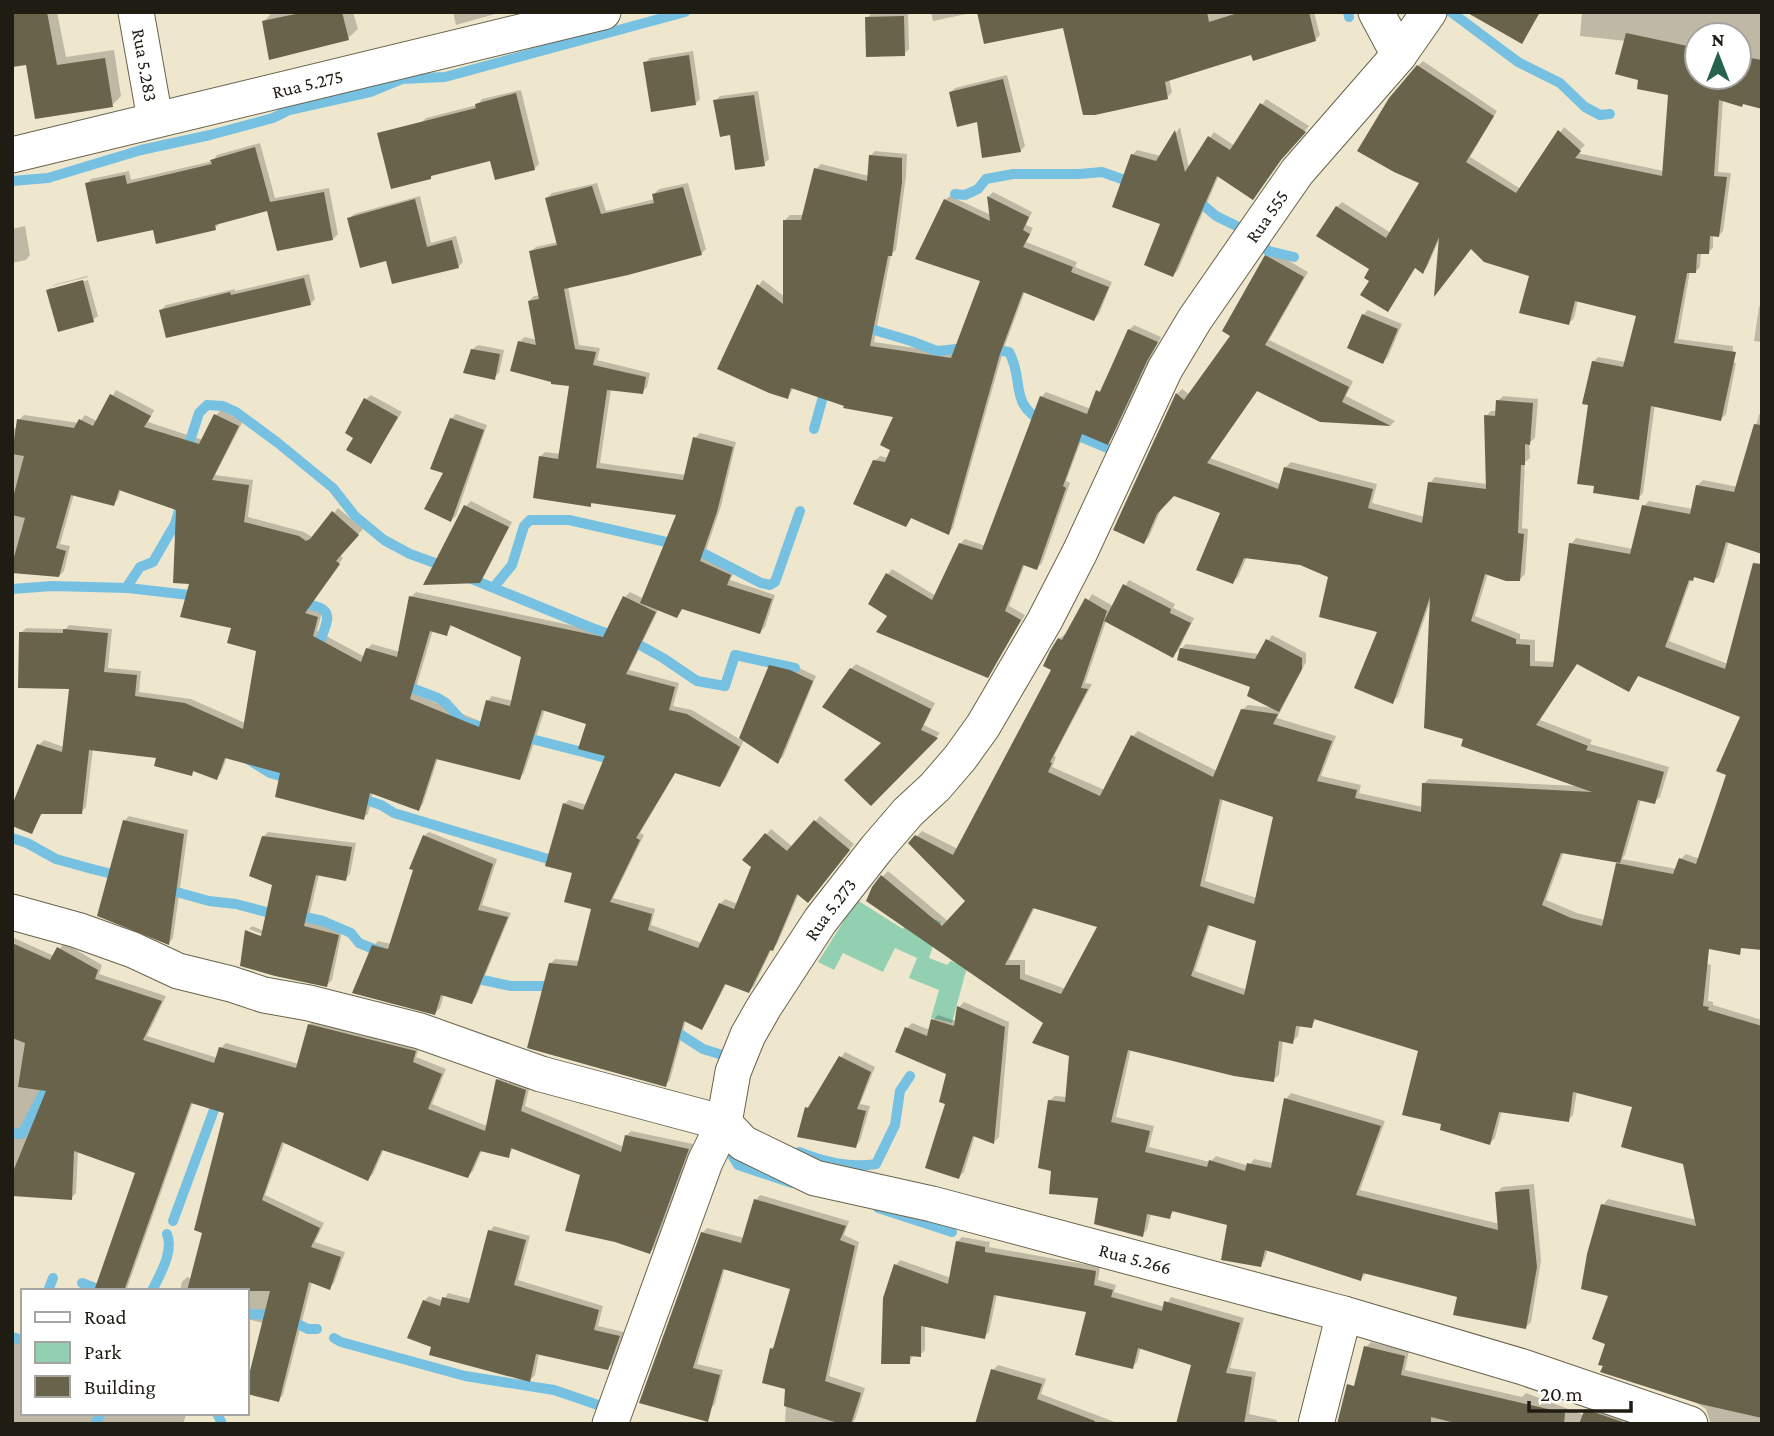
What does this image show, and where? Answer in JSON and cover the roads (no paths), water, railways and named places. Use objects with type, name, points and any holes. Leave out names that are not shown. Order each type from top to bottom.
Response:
[{"type":"street","name":"Rua 5.283","points":[[136,12],[155,119]]},
{"type":"street","name":"Rua 5.275","points":[[12,155],[603,12]]},
{"type":"street","points":[[1376,12],[1399,55]]},
{"type":"street","name":"Rua 555","points":[[1132,438],[1165,369],[1195,319],[1297,172],[1399,55],[1429,12]]},
{"type":"street","name":"Rua 5.273","points":[[610,1424],[705,1162],[724,1123],[733,1072],[748,1035],[820,921],[877,848],[952,768],[983,726],[1068,575],[1132,438]]},
{"type":"street","points":[[12,912],[77,930],[133,950],[178,971],[264,995],[309,1003],[420,1031],[541,1074],[724,1123]]},
{"type":"street","name":"Rua 5.266","points":[[724,1123],[743,1143],[815,1178],[932,1204],[1344,1314],[1556,1378],[1690,1424]]},
{"type":"street","points":[[1316,1424],[1344,1314]]},
{"type":"waterway","points":[[12,181],[48,178],[141,150],[273,118],[289,110],[370,92],[402,79],[445,77],[685,12]]},
{"type":"waterway","points":[[1348,12],[1349,17]]},
{"type":"waterway","points":[[1451,12],[1518,62],[1560,83],[1585,107],[1600,115],[1610,114]]},
{"type":"waterway","points":[[955,194],[965,195],[978,189],[986,179],[1013,174],[1102,172],[1133,183]]},
{"type":"waterway","points":[[1195,198],[1216,216],[1249,232]]},
{"type":"waterway","points":[[1265,237],[1268,251],[1294,257]]},
{"type":"waterway","points":[[861,326],[937,351],[967,348]]},
{"type":"waterway","points":[[990,349],[1009,352],[1014,363],[1021,400],[1033,415],[1044,422]]},
{"type":"waterway","points":[[814,429],[826,386]]},
{"type":"waterway","points":[[186,453],[199,413],[207,405],[223,406],[236,412],[278,443],[333,488],[355,516],[384,540],[410,554],[446,567]]},
{"type":"waterway","points":[[1069,432],[1107,448]]},
{"type":"waterway","points":[[126,588],[140,567],[153,562],[175,524],[179,510]]},
{"type":"waterway","points":[[494,587],[512,565],[524,526],[530,520],[569,520],[693,548],[770,585],[775,582],[800,511]]},
{"type":"waterway","points":[[467,577],[638,644],[697,681],[725,686],[735,655],[795,668]]},
{"type":"waterway","points":[[12,589],[52,586],[128,588],[198,596]]},
{"type":"waterway","points":[[297,603],[321,608],[326,612],[326,624],[317,652]]},
{"type":"waterway","points":[[401,684],[438,698],[463,722],[491,729]]},
{"type":"waterway","points":[[520,736],[602,757]]},
{"type":"waterway","points":[[249,760],[270,773],[291,779]]},
{"type":"waterway","points":[[357,797],[381,805],[394,813],[558,862]]},
{"type":"waterway","points":[[12,838],[56,859],[92,869]]},
{"type":"waterway","points":[[92,869],[120,876]]},
{"type":"waterway","points":[[162,888],[209,901],[323,921],[351,933],[359,943],[381,952]]},
{"type":"waterway","points":[[469,977],[511,986],[551,986],[557,989]]},
{"type":"waterway","points":[[669,1027],[703,1049],[732,1058]]},
{"type":"waterway","points":[[799,1152],[836,1163],[876,1164],[895,1125],[900,1091],[910,1076]]},
{"type":"waterway","points":[[12,1133],[22,1134],[50,1081]]},
{"type":"waterway","points":[[173,1221],[218,1099]]},
{"type":"waterway","points":[[727,1147],[738,1165],[792,1183]]},
{"type":"waterway","points":[[878,1208],[952,1232]]},
{"type":"waterway","points":[[153,1289],[169,1248],[167,1234]]},
{"type":"waterway","points":[[49,1289],[53,1278]]},
{"type":"waterway","points":[[82,1283],[98,1289]]},
{"type":"waterway","points":[[248,1314],[279,1315],[308,1329],[317,1329]]},
{"type":"waterway","points":[[12,1337],[21,1339]]},
{"type":"waterway","points":[[334,1338],[465,1376],[554,1390],[598,1405]]},
{"type":"waterway","points":[[95,1424],[100,1415]]},
{"type":"waterway","points":[[218,1415],[222,1424]]}]
